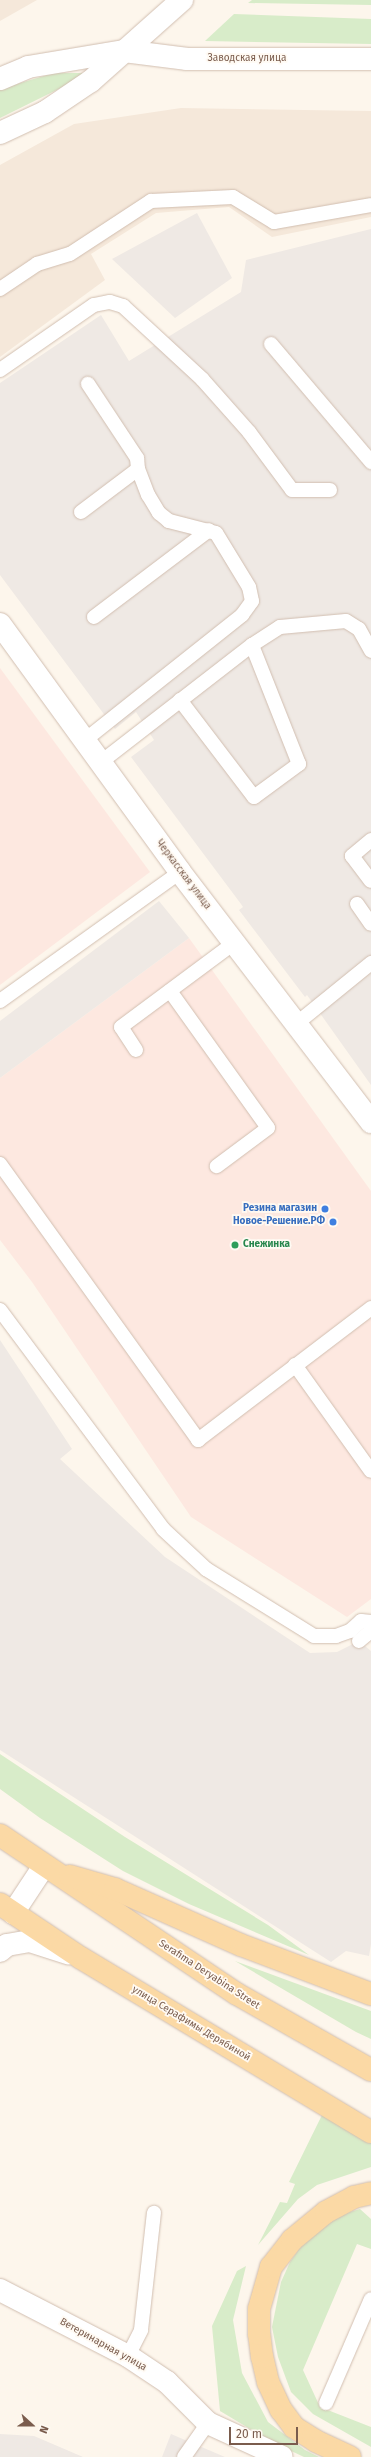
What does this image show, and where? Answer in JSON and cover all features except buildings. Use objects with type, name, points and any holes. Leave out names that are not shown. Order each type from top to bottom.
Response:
[{"type":"main road","name":"Serafima Deryabina Street","points":[[0,1835],[238,1994],[371,2070]]},
{"type":"main road","points":[[48,1868],[115,1889],[241,1945],[371,1994]]},
{"type":"main road","name":"улица Серафимы Дерябиной","points":[[7,1908],[81,1958],[371,2132]]},
{"type":"main road","points":[[350,2457],[316,2441],[294,2427],[281,2410],[268,2382],[262,2357],[259,2334],[259,2309],[271,2267],[292,2240],[326,2212],[354,2197],[371,2193]]},
{"type":"street","points":[[0,133],[45,112],[91,81],[182,0]]},
{"type":"street","name":"Заводская улица","points":[[0,79],[28,67],[124,51],[187,59],[371,58]]},
{"type":"street","name":"Черкасская улица","points":[[0,624],[180,872],[371,1122]]},
{"type":"street","points":[[7,1908],[48,1868]]},
{"type":"street","points":[[0,1951],[7,1946],[30,1941],[81,1958]]},
{"type":"street","name":"Ветеринарная улица","points":[[0,2290],[128,2356],[167,2382],[208,2423],[282,2457]]},
{"type":"lane","points":[[0,289],[37,264],[70,254],[151,201],[233,197],[274,222],[371,205]]},
{"type":"lane","points":[[0,370],[94,305],[110,302],[123,306],[202,379],[249,432],[292,490],[330,490]]},
{"type":"lane","points":[[270,344],[371,462]]},
{"type":"lane","points":[[85,740],[242,615],[252,601],[252,595],[240,572],[216,532],[169,521],[159,513],[148,495],[138,469],[137,458],[88,384]]},
{"type":"lane","points":[[81,512],[138,469]]},
{"type":"lane","points":[[94,617],[209,530]]},
{"type":"lane","points":[[101,762],[252,645],[280,627],[346,621],[359,630],[371,650]]},
{"type":"lane","points":[[180,700],[254,797],[298,764],[252,645]]},
{"type":"lane","points":[[371,840],[352,856],[371,881]]},
{"type":"lane","points":[[0,1001],[180,872]]},
{"type":"lane","points":[[357,904],[371,924]]},
{"type":"lane","points":[[136,1050],[121,1027],[234,943]]},
{"type":"lane","points":[[296,1024],[371,963]]},
{"type":"lane","points":[[170,991],[268,1128],[217,1166]]},
{"type":"lane","points":[[0,1164],[198,1440],[371,1308]]},
{"type":"lane","points":[[0,1310],[163,1529],[206,1569],[314,1636],[336,1636],[350,1631],[361,1621],[371,1622]]},
{"type":"lane","points":[[295,1365],[371,1470]]},
{"type":"lane","points":[[359,1641],[371,1631]]},
{"type":"lane","points":[[128,2356],[141,2330],[154,2213]]},
{"type":"lane","points":[[326,2403],[371,2299]]},
{"type":"lane","points":[[184,2457],[208,2423]]},
{"type":"shaded area","points":[[0,0],[37,0],[0,21]]},
{"type":"shaded area","points":[[181,108],[371,111],[371,217],[272,237],[229,207],[156,213],[91,254],[105,280],[0,357],[0,165],[74,124]]},
{"type":"shaded area","points":[[197,213],[232,278],[175,318],[112,259]]},
{"type":"shaded area","points":[[371,229],[371,1085],[307,995],[305,997],[239,910],[243,907],[241,904],[131,757],[154,740],[136,712],[115,729],[0,575],[0,383],[101,315],[129,361],[241,292],[246,260]]},
{"type":"shaded area","points":[[0,668],[150,872],[0,985]]},
{"type":"shaded area","points":[[159,901],[189,938],[0,1078],[0,1021]]},
{"type":"shaded area","points":[[189,938],[371,1191],[371,1599],[347,1617],[191,1517],[32,1282],[0,1240],[0,1078]]},
{"type":"shaded area","points":[[0,1340],[72,1449],[60,1459],[165,1557],[310,1653],[337,1652],[359,1641],[371,1651],[371,1944],[369,1956],[346,1951],[331,1962],[0,1750]]},
{"type":"shaded area","points":[[0,2434],[34,2436],[83,2457],[0,2457]]},
{"type":"shaded area","points":[[171,2434],[225,2457],[162,2457]]},
{"type":"green space","points":[[252,0],[371,0],[371,5],[248,3]]},
{"type":"green space","points":[[234,14],[371,19],[371,44],[205,41]]},
{"type":"green space","points":[[54,73],[91,73],[0,118],[0,89]]},
{"type":"green space","points":[[0,1754],[125,1837],[268,1925],[309,1955],[189,1904],[123,1871],[40,1818],[0,1789]]},
{"type":"green space","points":[[235,1961],[371,2011],[371,2039],[356,2032]]},
{"type":"green space","points":[[322,2115],[371,2143],[371,2167],[317,2185],[298,2199],[258,2245],[280,2202],[287,2203],[295,2184],[289,2182]]},
{"type":"green space","points":[[360,2209],[371,2219],[371,2249],[357,2244],[303,2370],[320,2407],[371,2427],[371,2447],[313,2414],[291,2392],[278,2357],[272,2327],[281,2282],[290,2262],[304,2242],[336,2216]]},
{"type":"green space","points":[[246,2266],[233,2320],[242,2373],[268,2422],[305,2450],[319,2457],[304,2457],[270,2441],[220,2411],[212,2326],[237,2271]]},
{"type":"place","name":"Резина магазин","points":[[325,1209]]},
{"type":"place","name":"Новое-Решение.РФ","points":[[333,1222]]},
{"type":"place","name":"Снежинка","points":[[235,1245]]}]
